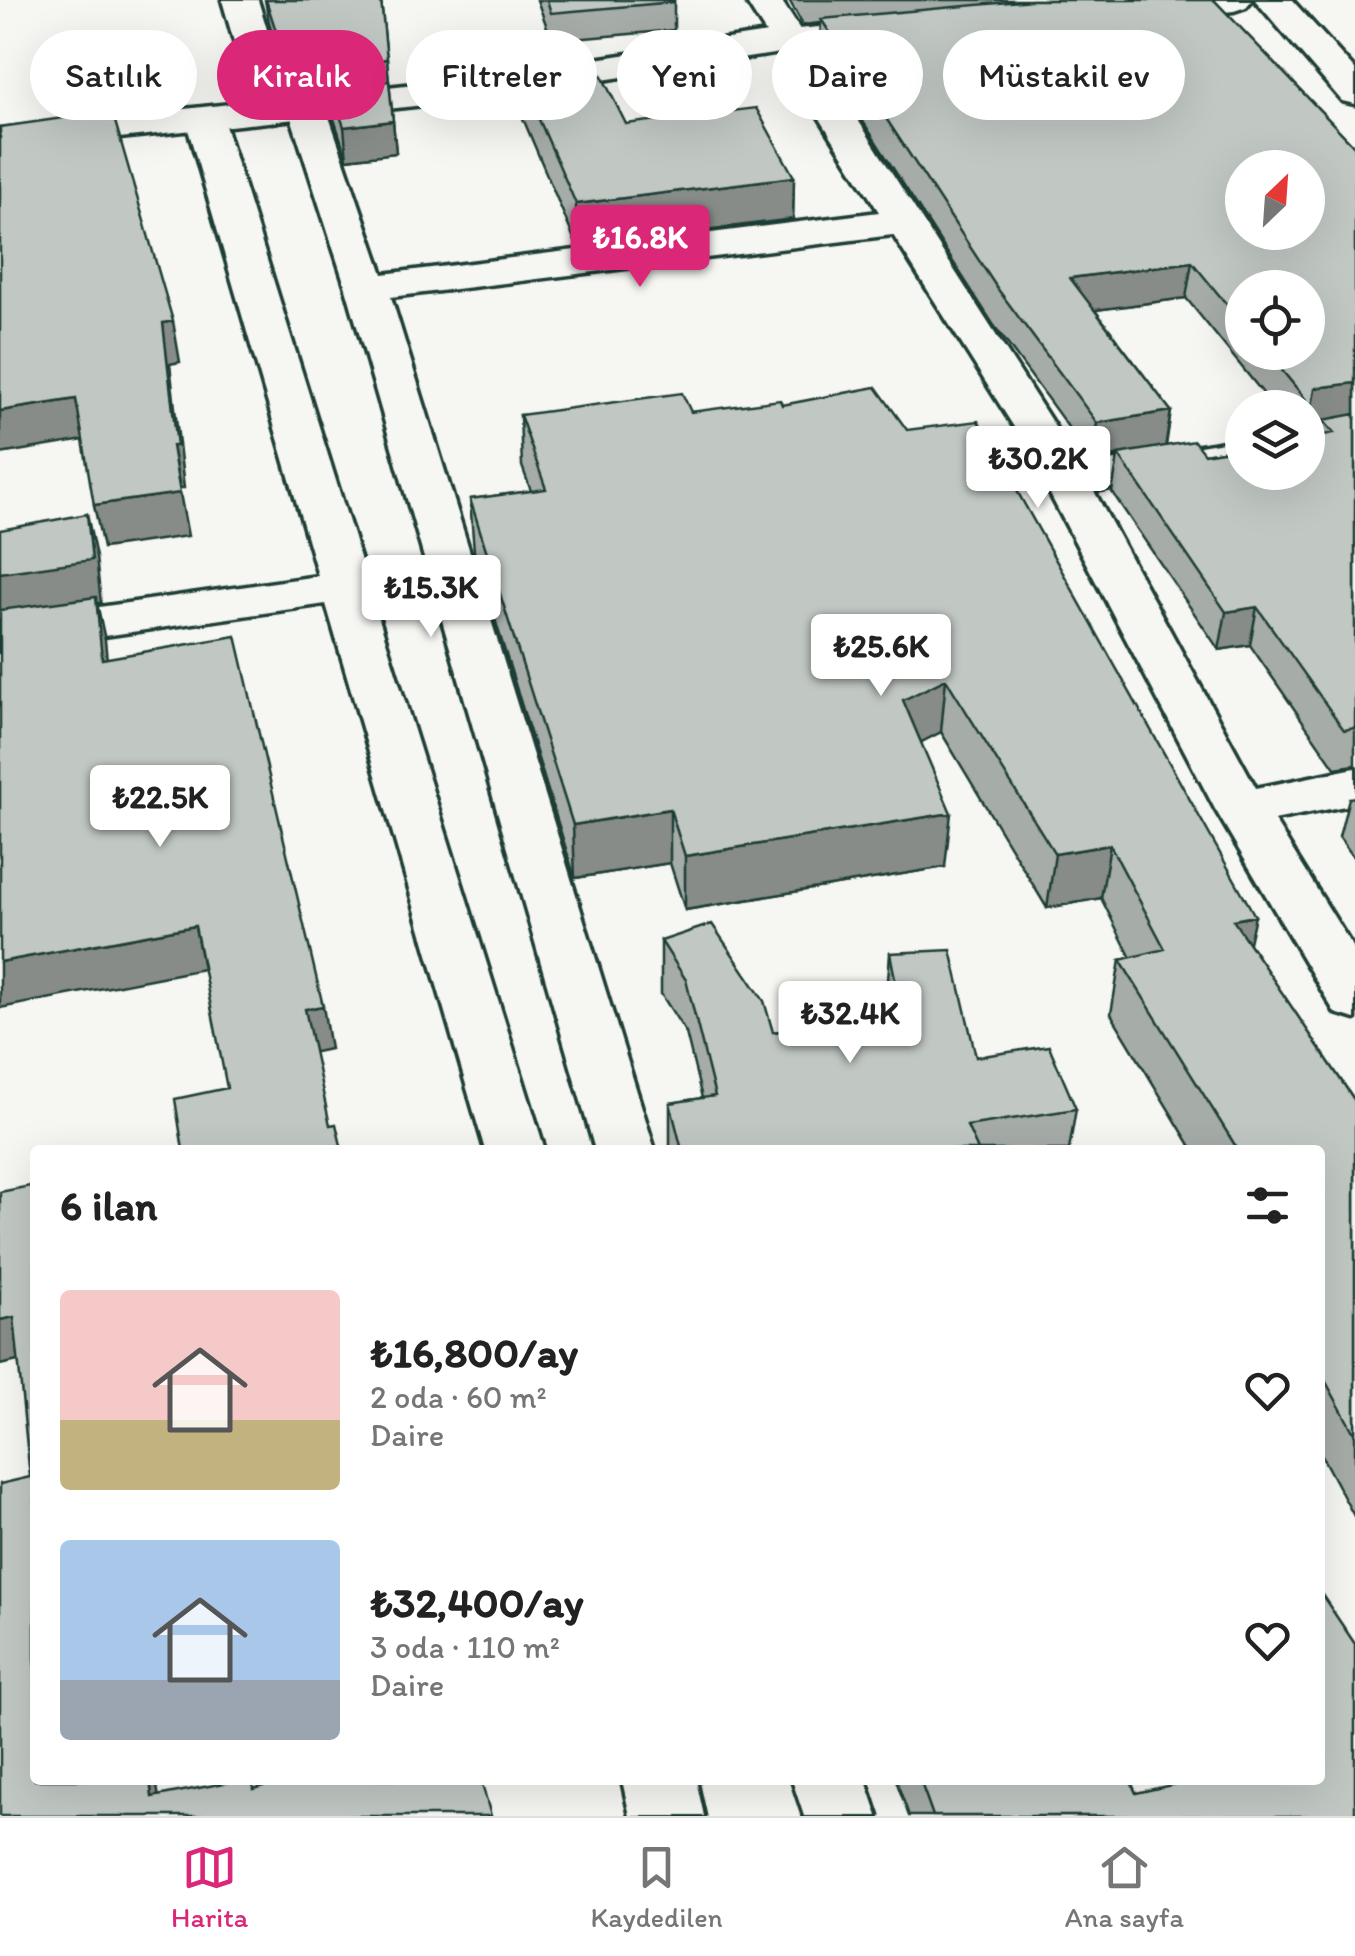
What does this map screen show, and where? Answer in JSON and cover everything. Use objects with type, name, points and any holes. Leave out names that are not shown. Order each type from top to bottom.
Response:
[{"type":"street","points":[[240,0],[254,30]]},
{"type":"street","points":[[763,0],[781,30]]},
{"type":"street","points":[[1098,12],[1234,0]]},
{"type":"street","points":[[1273,0],[1355,93]]},
{"type":"street","points":[[912,30],[923,29]]},
{"type":"street","points":[[386,99],[772,43]]},
{"type":"street","points":[[0,140],[217,118]]},
{"type":"street","points":[[204,119],[514,1145]]},
{"type":"street","points":[[294,120],[367,288],[624,1145]]},
{"type":"street","points":[[839,120],[1041,435],[1241,809],[1355,998]]},
{"type":"street","points":[[367,288],[905,222]]},
{"type":"street","points":[[1066,482],[1225,455]]},
{"type":"street","points":[[0,636],[345,587]]},
{"type":"street","points":[[1241,809],[1355,786]]},
{"type":"street","points":[[660,1785],[667,1816]]},
{"type":"street","points":[[831,1785],[841,1816]]},
{"type":"building","points":[[266,0],[381,0],[384,30],[276,30]]},
{"type":"building","points":[[547,0],[674,0],[674,2],[551,13]]},
{"type":"building","points":[[1032,0],[1214,0],[1355,147],[1355,383],[1298,390],[1282,370],[1325,370],[1325,270],[1225,270],[1225,302],[1192,262],[1070,278],[1171,411],[1097,423],[997,288],[887,120],[923,120],[923,30],[828,30],[821,19]]},
{"type":"building","points":[[597,66],[617,106],[617,120],[626,124],[752,120],[752,108],[756,108],[794,177],[576,204],[539,120],[597,120]]},
{"type":"building","points":[[389,81],[393,121],[344,127],[342,120],[386,120]]},
{"type":"building","points":[[49,120],[115,120],[173,321],[163,323],[177,446],[172,446],[180,493],[94,505],[76,399],[0,411],[0,127]]},
{"type":"building","points":[[876,387],[907,430],[978,421],[1255,916],[1233,920],[1355,1101],[1355,1435],[1325,1380],[1325,1145],[1235,1145],[1120,960],[1165,949],[1110,845],[1055,854],[946,679],[903,700],[951,813],[685,856],[670,809],[573,825],[470,499],[546,489],[520,415],[682,393],[691,412],[780,400],[782,405]]},
{"type":"building","points":[[1355,414],[1355,728],[1344,730],[1257,607],[1226,612],[1118,454],[1194,441],[1204,454],[1225,451],[1225,490],[1325,490],[1325,435],[1334,433],[1325,420]]},
{"type":"building","points":[[87,514],[92,560],[0,573],[0,530]]},
{"type":"building","points":[[96,597],[102,659],[236,636],[323,1006],[305,1009],[330,1125],[336,1124],[341,1145],[182,1145],[175,1099],[227,1088],[195,926],[0,962],[0,610]]},
{"type":"building","points":[[712,924],[764,1001],[773,1032],[902,1015],[890,953],[951,950],[976,1057],[1049,1046],[1076,1109],[967,1126],[976,1145],[681,1145],[670,1103],[715,1096],[686,980],[661,941]]},
{"type":"building","points":[[30,1186],[30,1477],[14,1317],[0,1320],[0,1192]]},
{"type":"building","points":[[30,1477],[30,1785],[151,1785],[152,1797],[214,1785],[253,1785],[253,1789],[266,1785],[482,1785],[491,1816],[0,1816],[0,1484]]},
{"type":"building","points":[[1325,1599],[1355,1644],[1355,1816],[933,1816],[922,1785],[1132,1785],[1136,1793],[1171,1785],[1325,1785]]}]
